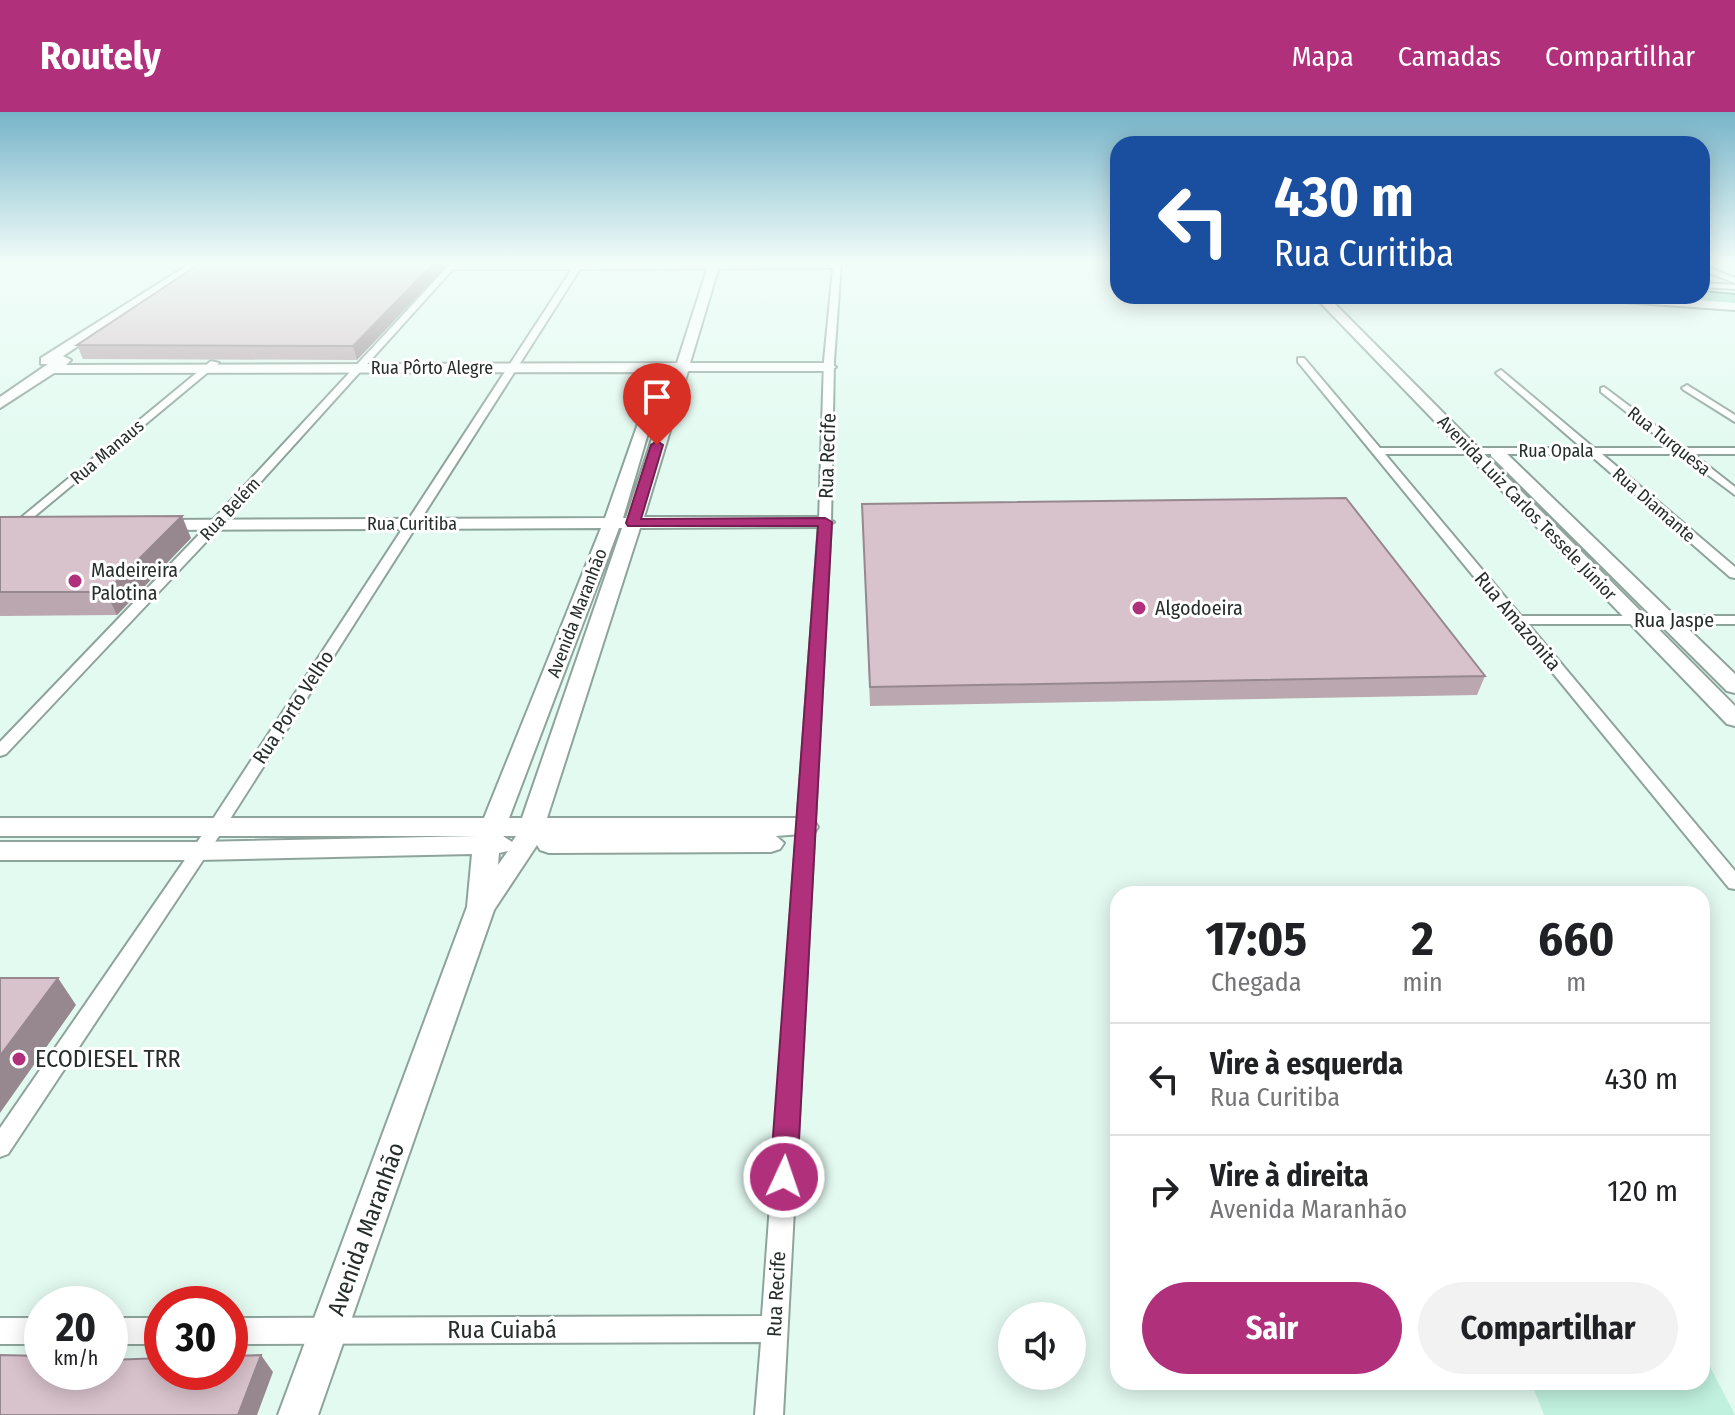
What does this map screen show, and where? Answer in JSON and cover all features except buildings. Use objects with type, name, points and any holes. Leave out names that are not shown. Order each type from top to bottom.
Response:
[{"type":"street","points":[[0,404],[110,324]]},
{"type":"street","points":[[0,390],[48,366],[116,324]]},
{"type":"street","name":"Rua Belém","points":[[0,751],[212,529],[400,324]]},
{"type":"street","name":"Rua Porto Velho","points":[[0,1147],[217,826],[541,324]]},
{"type":"street","name":"Avenida Maranhão","points":[[298,1415],[481,907],[490,835],[687,324]]},
{"type":"street","name":"Rua Recife","points":[[769,1415],[824,526],[832,324]]},
{"type":"street","name":"Avenida Luiz Carlos Tessele Júnior","points":[[1347,324],[1735,719]]},
{"type":"street","name":"Avenida Luiz Carlos Tessele Júnior","points":[[1365,324],[1735,686]]},
{"type":"street","name":"Rua Amazonita","points":[[1301,360],[1735,883]]},
{"type":"street","name":"Rua Pôrto Alegre","points":[[48,366],[829,364]]},
{"type":"street","name":"Avenida Maranhão","points":[[481,907],[536,838],[632,527],[672,365]]},
{"type":"street","name":"Rua Manaus","points":[[5,532],[210,366]]},
{"type":"street","name":"Rua Diamante","points":[[1501,373],[1735,574]]},
{"type":"street","points":[[1687,388],[1735,419]]},
{"type":"street","name":"Rua Turquesa","points":[[1604,390],[1735,492]]},
{"type":"street","name":"Rua Opala","points":[[1378,451],[1735,451]]},
{"type":"street","name":"Rua Curitiba","points":[[143,529],[824,526]]},
{"type":"street","points":[[5,532],[44,530]]},
{"type":"street","name":"Rua Jaspe","points":[[1518,620],[1735,620]]},
{"type":"street","points":[[0,827],[217,826],[536,838],[804,835]]},
{"type":"street","points":[[0,851],[199,851],[490,835]]},
{"type":"street","name":"Rua Cuiabá","points":[[248,1331],[774,1329]]},
{"type":"street","points":[[0,1331],[24,1331]]},
{"type":"green space","points":[[1710,1367],[1735,1415],[1544,1415],[1534,1390],[1710,1390]]},
{"type":"place","name":"Madeireira Palotina","points":[[75,581]]},
{"type":"place","name":"Algodoeira","points":[[1139,608]]},
{"type":"place","name":"ECODIESEL TRR","points":[[19,1059]]},
{"type":"route","points":[[657,445],[633,523],[825,522],[784,1177]]}]
